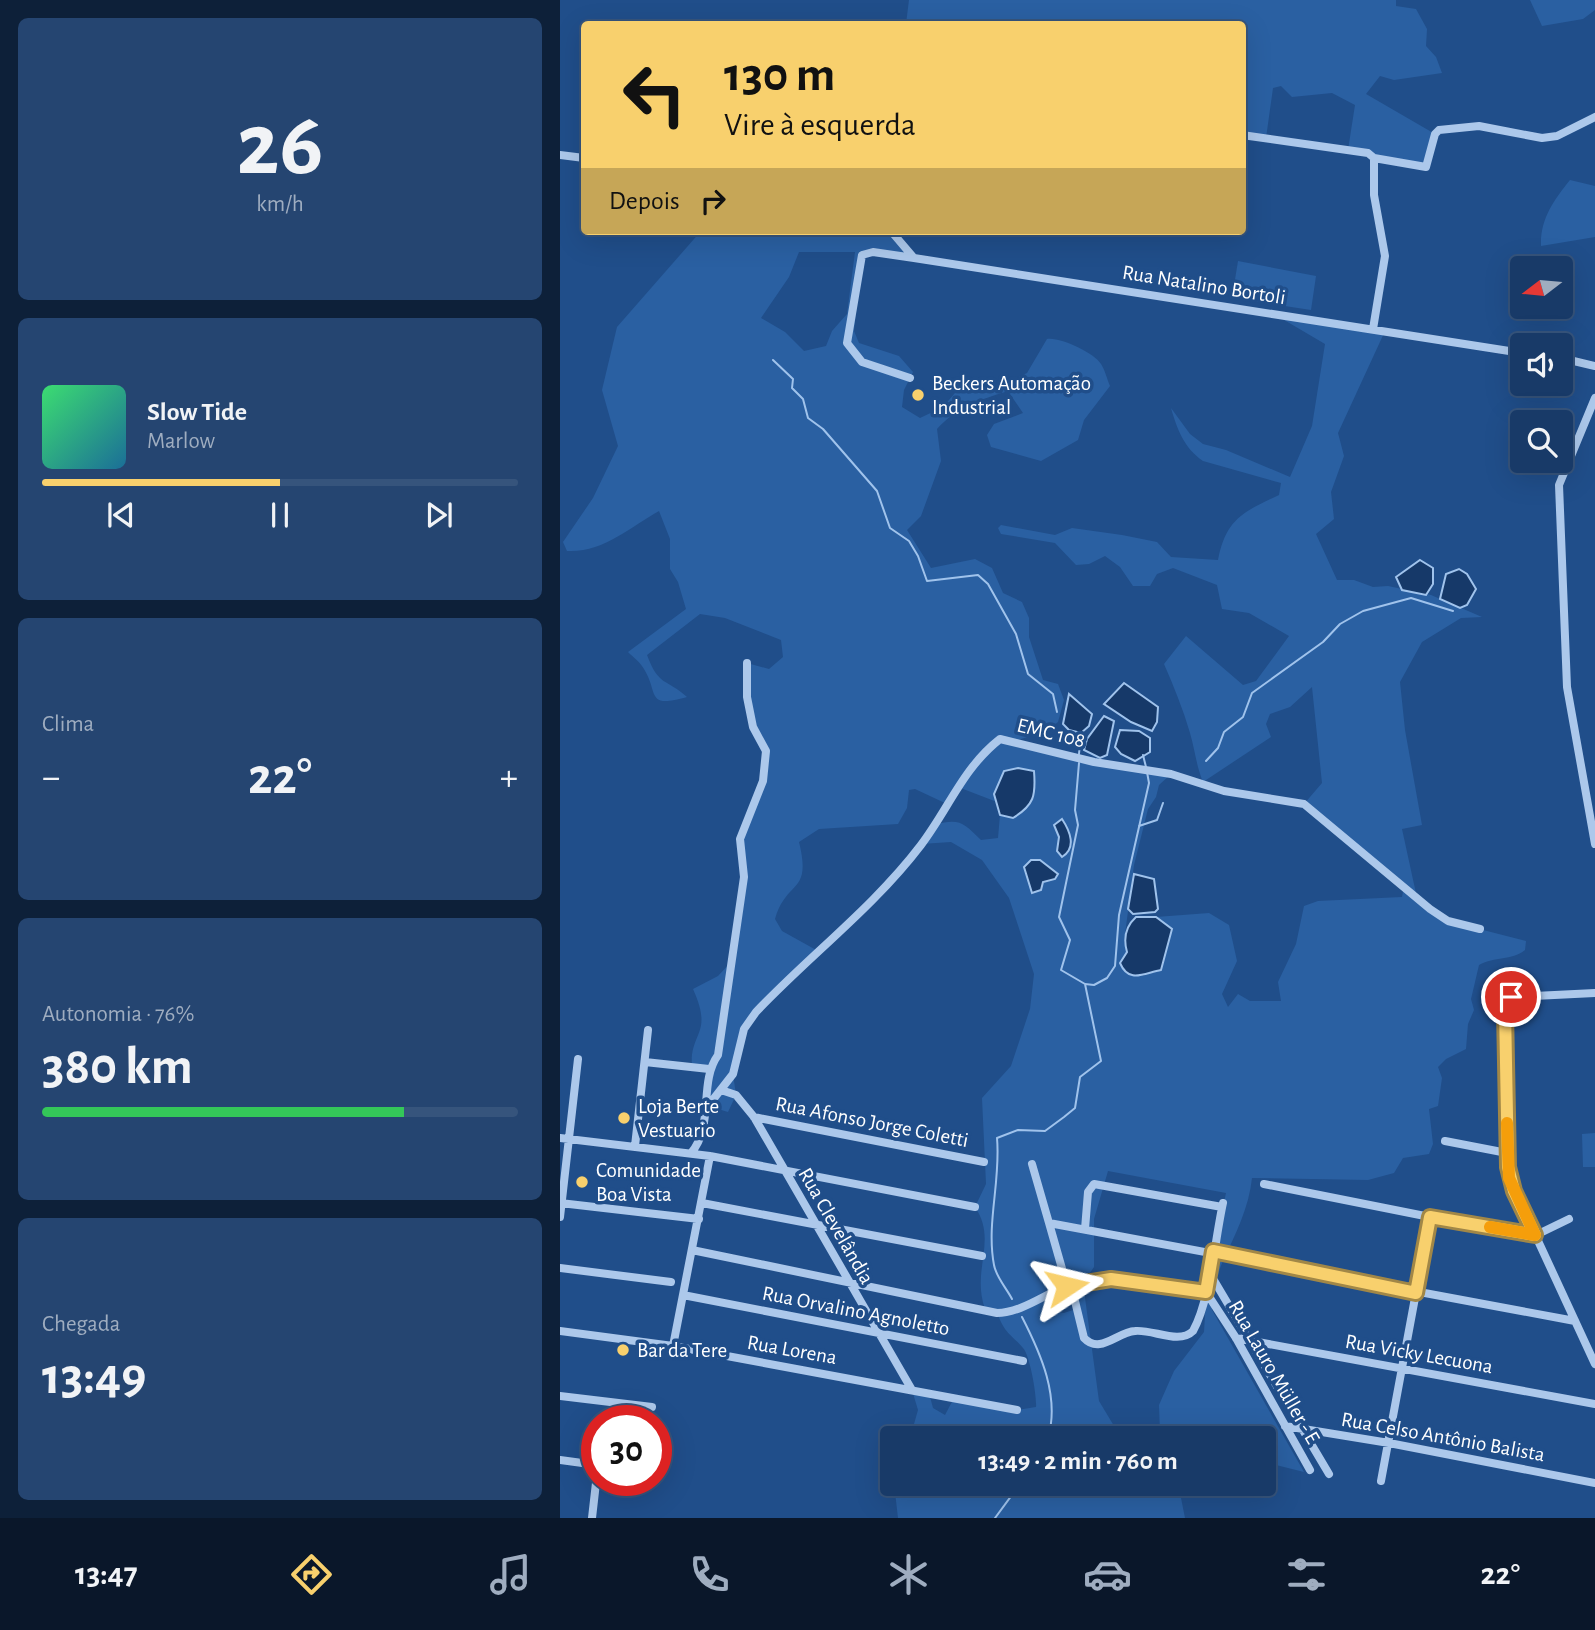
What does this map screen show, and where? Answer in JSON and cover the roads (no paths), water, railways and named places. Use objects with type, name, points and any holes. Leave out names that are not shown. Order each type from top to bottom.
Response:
[{"type":"street","points":[[1246,136],[1368,153],[1374,158],[1426,167],[1435,134],[1439,130],[1479,126],[1542,138],[1557,136],[1595,117]]},
{"type":"street","points":[[560,155],[581,158]]},
{"type":"street","points":[[1373,329],[1385,256],[1374,195],[1374,158]]},
{"type":"street","points":[[895,235],[915,258]]},
{"type":"street","name":"Rua Natalino Bortoli","points":[[910,378],[862,362],[847,342],[862,255],[873,252],[915,258],[1510,351]]},
{"type":"street","points":[[1573,361],[1595,366]]},
{"type":"street","points":[[1595,398],[1559,485],[1567,687],[1595,844]]},
{"type":"street","points":[[691,1153],[697,1146],[708,1106],[709,1069],[718,1055],[744,877],[740,839],[763,781],[766,751],[753,727],[747,697],[747,663]]},
{"type":"street","name":"EMC 108","points":[[708,1106],[733,1074],[744,1029],[757,1012],[881,890],[921,844],[979,755],[1000,739],[1094,762],[1171,774],[1224,791],[1304,804],[1430,909],[1448,921],[1480,929]]},
{"type":"street","points":[[1595,993],[1517,996],[1506,1003],[1507,1153],[1514,1191],[1595,1364]]},
{"type":"street","points":[[635,1146],[648,1030]]},
{"type":"street","points":[[560,1217],[564,1138],[578,1059]]},
{"type":"street","points":[[645,1062],[709,1069]]},
{"type":"street","name":"Rua Clevelândia","points":[[721,1090],[736,1095],[754,1116],[912,1390]]},
{"type":"street","name":"Rua Afonso Jorge Coletti","points":[[754,1116],[984,1162]]},
{"type":"street","points":[[564,1138],[710,1156],[975,1208]]},
{"type":"street","points":[[1445,1141],[1507,1153]]},
{"type":"street","points":[[673,1346],[710,1156]]},
{"type":"street","points":[[1032,1164],[1067,1286],[1073,1293],[1084,1338],[1088,1343],[1100,1345],[1130,1331],[1187,1337],[1197,1323],[1206,1292],[1223,1205],[1098,1183],[1091,1186],[1088,1192],[1085,1229]]},
{"type":"street","points":[[1264,1184],[1535,1235],[1569,1219]]},
{"type":"street","points":[[561,1203],[699,1219]]},
{"type":"street","points":[[702,1203],[982,1256]]},
{"type":"street","points":[[1381,1481],[1430,1217]]},
{"type":"street","points":[[1049,1223],[1213,1251],[1416,1293],[1575,1321]]},
{"type":"street","points":[[692,1250],[1010,1313],[1067,1286],[1111,1279],[1206,1292]]},
{"type":"street","points":[[560,1268],[671,1282]]},
{"type":"street","name":"Rua Lauro Müller - E","points":[[1209,1271],[1329,1475]]},
{"type":"street","name":"Rua Lauro Müller - E","points":[[1206,1292],[1236,1338],[1310,1470]]},
{"type":"street","name":"Rua Orvalino Agnoletto","points":[[683,1295],[1023,1361]]},
{"type":"street","name":"Rua Lorena","points":[[560,1331],[673,1346],[1017,1410]]},
{"type":"street","name":"Rua Vicky Lecuona","points":[[1236,1338],[1595,1404]]},
{"type":"street","points":[[560,1396],[635,1405]]},
{"type":"street","name":"Rua Celso Antônio Balista","points":[[1285,1426],[1595,1483]]},
{"type":"street","points":[[560,1460],[581,1463]]},
{"type":"street","points":[[592,1518],[594,1496]]},
{"type":"waterway","points":[[773,360],[793,379],[792,388],[803,399],[808,418],[823,429],[877,491],[890,528],[909,541],[927,581],[978,575],[988,584],[1016,634],[1028,674],[1053,694],[1057,712]]},
{"type":"waterway","points":[[1206,761],[1218,748],[1224,732],[1243,717],[1252,693],[1323,642],[1340,624],[1363,611],[1411,598],[1453,611]]},
{"type":"waterway","points":[[1079,754],[1081,732]]},
{"type":"waterway","points":[[1143,755],[1146,767]]},
{"type":"waterway","points":[[1012,1299],[995,1269],[992,1249],[997,1138],[1018,1130],[1045,1131],[1064,1117],[1075,1108],[1080,1077],[1101,1061],[1085,984],[1061,970],[1070,940],[1059,917],[1078,825],[1075,810],[1079,763]]},
{"type":"waterway","points":[[1085,984],[1094,985],[1107,978],[1115,966],[1119,915],[1149,783],[1147,772]]},
{"type":"waterway","points":[[1139,826],[1157,820],[1163,803]]},
{"type":"waterway","points":[[1022,1317],[1047,1376],[1052,1407],[1050,1426]]},
{"type":"waterway","points":[[995,1518],[1011,1496]]},
{"type":"place","name":"Beckers Automação Industrial","points":[[918,395]]},
{"type":"place","name":"Loja Berte Vestuario","points":[[624,1118]]},
{"type":"place","name":"Comunidade Boa Vista","points":[[582,1182]]},
{"type":"place","name":"Bar da Tere","points":[[623,1350]]}]
